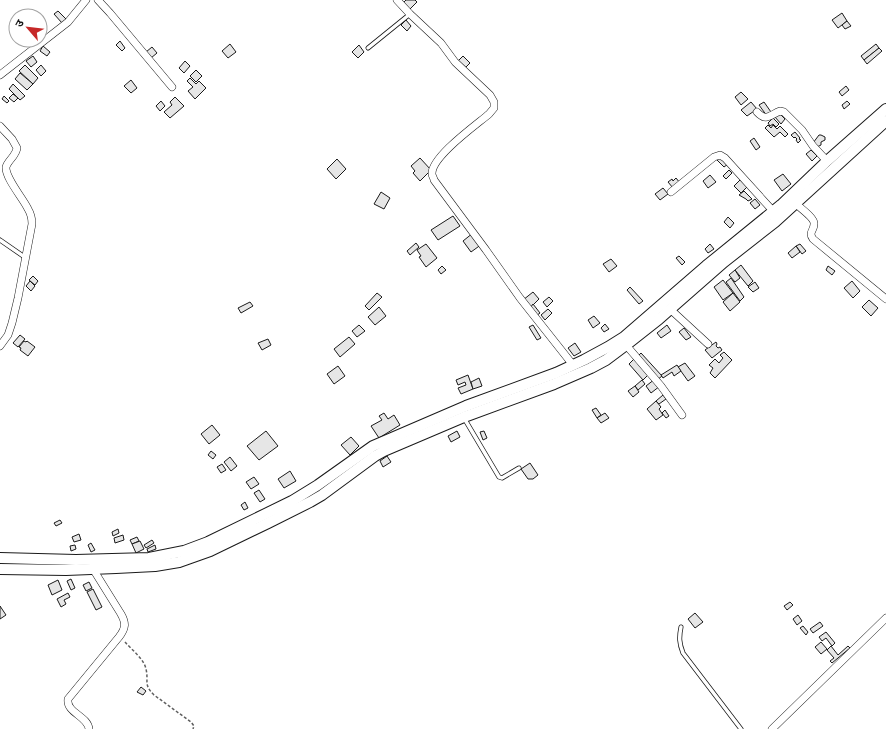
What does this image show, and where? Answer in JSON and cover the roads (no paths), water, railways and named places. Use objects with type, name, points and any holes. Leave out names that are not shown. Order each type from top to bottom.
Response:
[{"type":"street","points":[[0,75],[68,22],[86,0]]},
{"type":"street","points":[[98,0],[172,87]]},
{"type":"street","points":[[397,0],[441,43],[455,62],[490,95],[494,102],[494,108],[489,114],[440,157],[432,174],[434,180],[520,298],[573,365]]},
{"type":"street","points":[[0,558],[76,560],[149,558],[184,551],[208,542],[292,501],[318,485],[372,446],[466,406],[556,374],[624,337],[706,266],[773,211],[886,109]]},
{"type":"street","points":[[757,112],[760,116],[767,117],[780,111],[784,112],[802,130],[813,146],[827,161]]},
{"type":"street","points":[[0,569],[94,569],[155,566],[179,562],[210,551],[268,524],[322,495],[370,459],[384,451],[464,417],[567,379],[606,360],[670,309],[724,262],[775,222],[886,121]]},
{"type":"street","points":[[0,126],[12,139],[17,148],[16,153],[7,165],[6,169],[8,176],[28,207],[32,224],[12,323],[8,335],[0,346]]},
{"type":"street","points":[[671,192],[714,157],[720,155],[725,158],[773,211]]},
{"type":"street","points":[[795,203],[812,219],[814,226],[811,236],[813,239],[886,299]]},
{"type":"street","points":[[670,309],[708,344]]},
{"type":"street","points":[[626,345],[661,386],[682,415]]},
{"type":"street","points":[[89,729],[86,722],[69,707],[68,699],[119,637],[125,626],[124,619],[94,569]]},
{"type":"street","points":[[772,729],[886,618]]},
{"type":"lane","points":[[368,48],[410,14]]},
{"type":"lane","points":[[0,240],[26,258]]},
{"type":"lane","points":[[464,417],[499,477],[502,478],[507,476],[519,468]]},
{"type":"lane","points":[[681,627],[679,644],[683,653],[741,729]]}]
